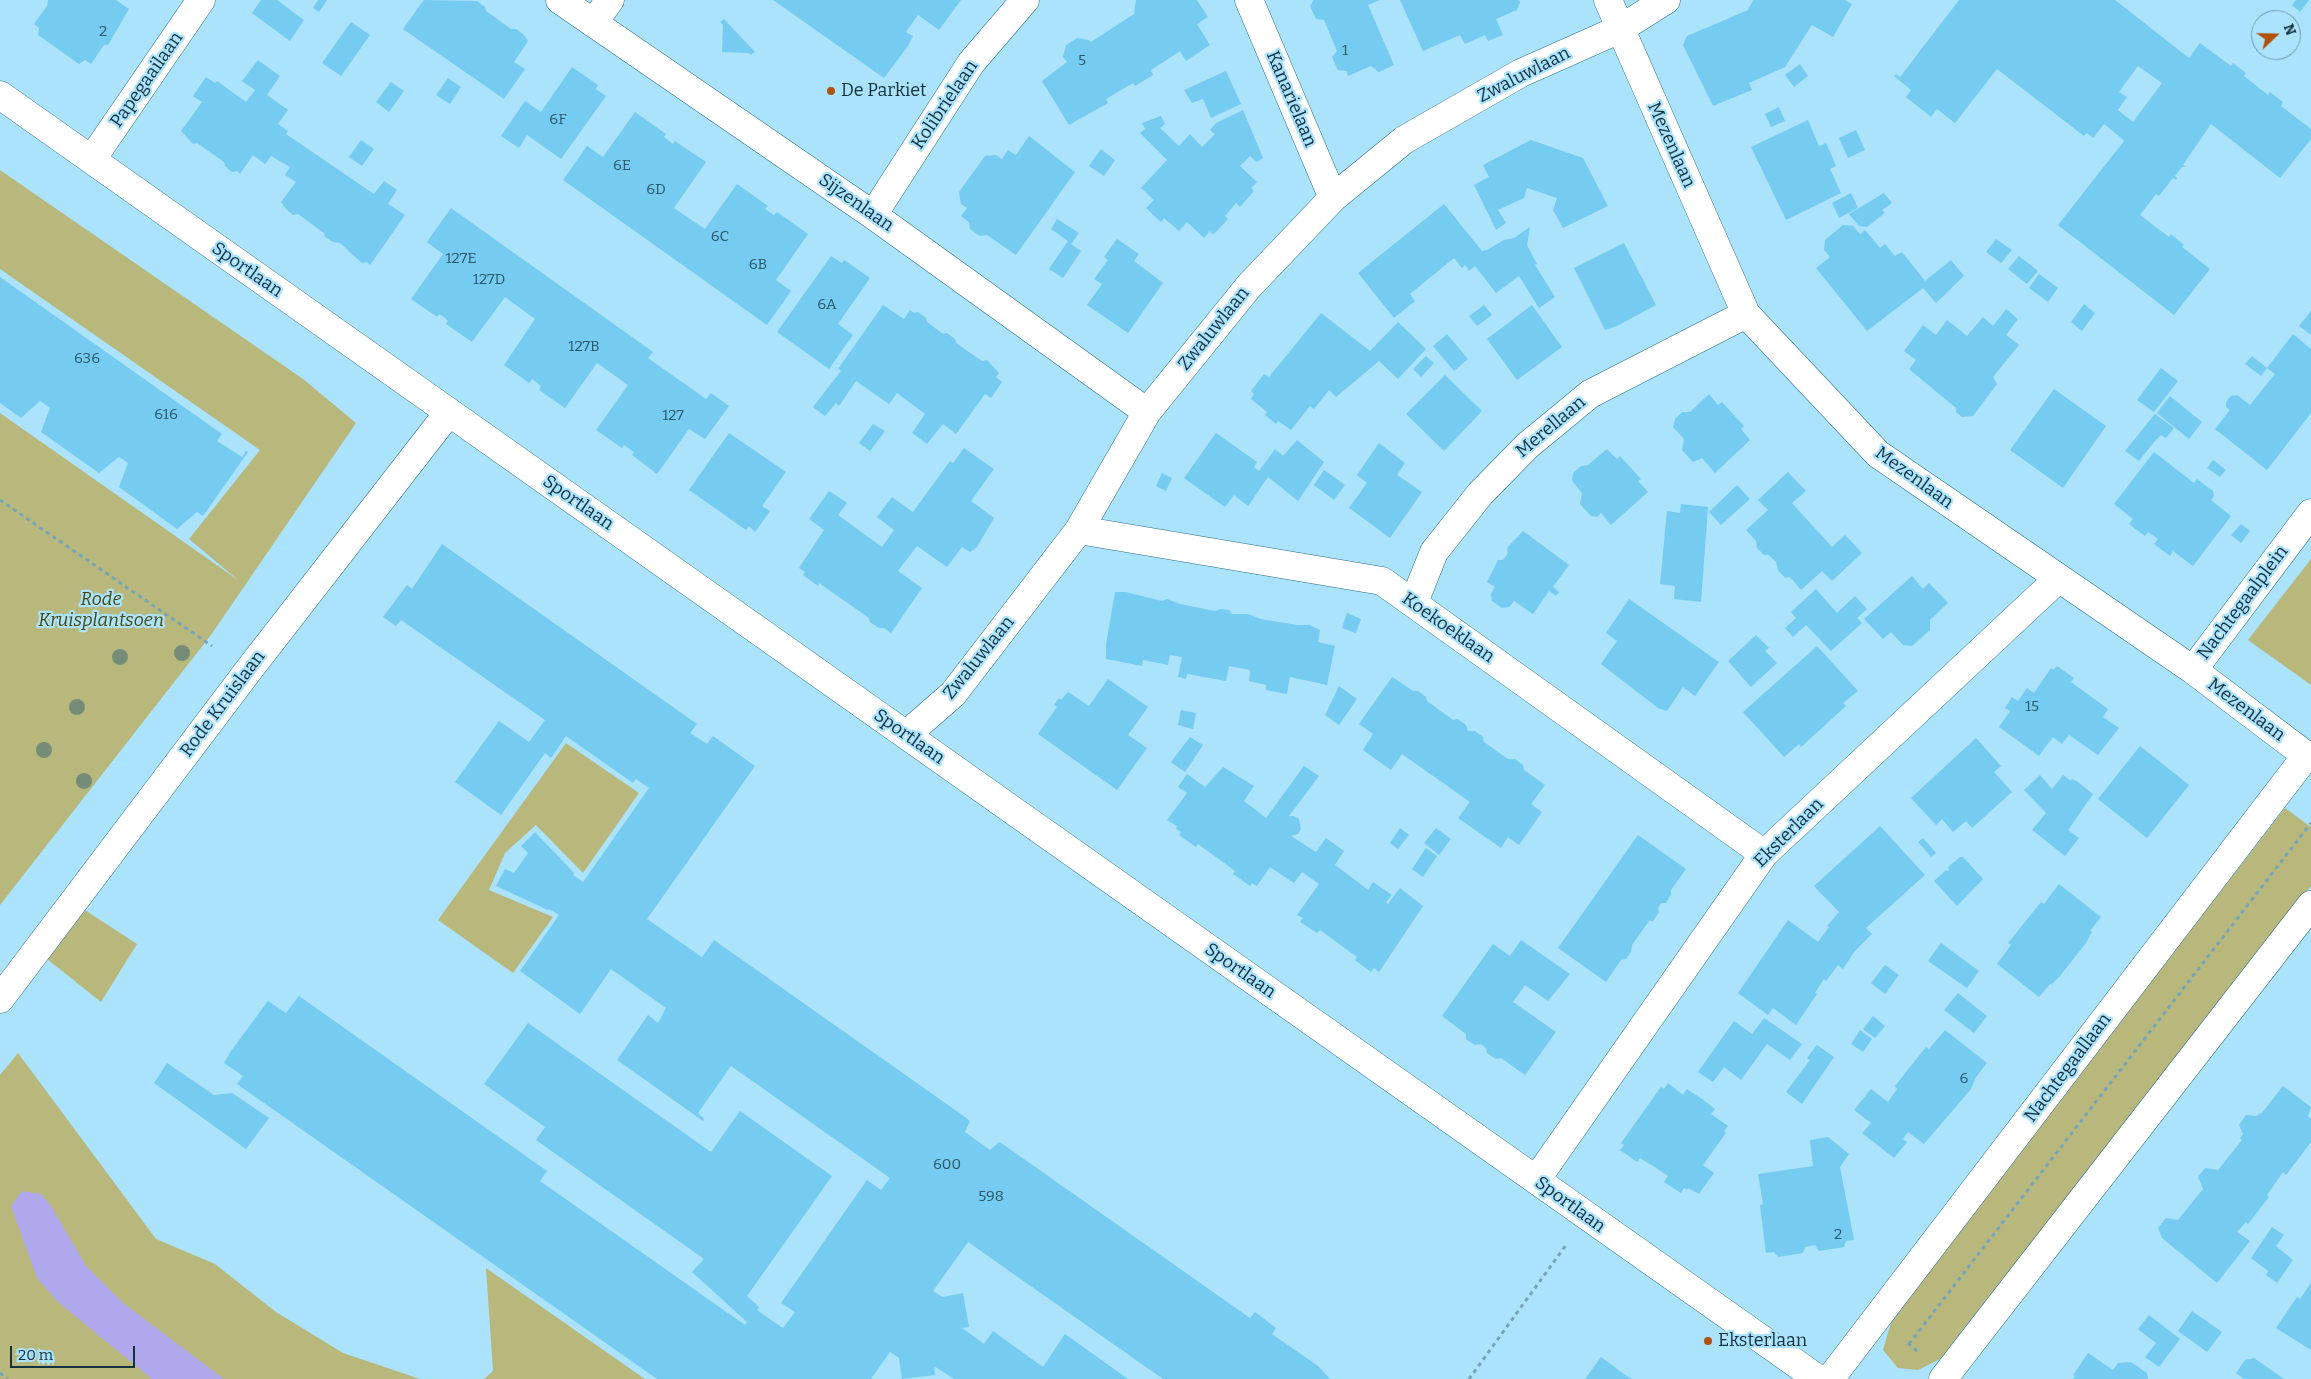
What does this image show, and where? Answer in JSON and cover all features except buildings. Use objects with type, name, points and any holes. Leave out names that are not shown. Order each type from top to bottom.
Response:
[{"type":"street","name":"Papegaailaan","points":[[92,159],[202,0]]},
{"type":"street","name":"Sijzenlaan","points":[[560,0],[873,215],[1148,412]]},
{"type":"street","points":[[593,23],[610,0]]},
{"type":"street","name":"Kolibrielaan","points":[[873,215],[971,63],[1025,0]]},
{"type":"street","name":"Kanarielaan","points":[[1249,0],[1333,198]]},
{"type":"street","name":"Mezenlaan","points":[[1608,0],[1746,314],[1878,454],[2193,670],[2309,757]]},
{"type":"street","points":[[1620,29],[1666,0]]},
{"type":"street","name":"Zwaluwlaan","points":[[906,735],[953,694],[1079,530],[1148,412],[1249,286],[1333,198],[1404,140],[1521,73],[1620,29]]},
{"type":"street","name":"Sportlaan","points":[[0,95],[1818,1379]]},
{"type":"street","name":"Merellaan","points":[[1414,602],[1434,552],[1480,494],[1527,446],[1590,394],[1746,314]]},
{"type":"street","name":"Rode Kruislaan","points":[[0,999],[248,671],[449,412]]},
{"type":"street","name":"Nachtegaalplein","points":[[2193,670],[2311,513]]},
{"type":"street","name":"Koekoeklaan","points":[[1079,530],[1382,581],[1414,602],[1764,854]]},
{"type":"street","name":"Eksterlaan","points":[[1536,1180],[1764,854],[2058,579]]},
{"type":"street","name":"Nachtegaallaan","points":[[1830,1379],[2309,757]]},
{"type":"street","points":[[1944,1379],[2311,905]]},
{"type":"path","points":[[0,500],[212,646]]},
{"type":"path","points":[[1909,1344],[2311,823]]},
{"type":"path","points":[[1469,1379],[1587,1216]]},
{"type":"path","points":[[1873,1322],[1909,1344],[1944,1379]]},
{"type":"path","points":[[0,1373],[8,1379]]},
{"type":"green space","name":"Rode Kruisplantsoen","points":[[0,170],[303,379],[356,423],[211,635],[0,905],[0,413],[238,580],[189,539],[260,450],[0,269]]},
{"type":"green space","points":[[2311,559],[2311,685],[2248,640]]},
{"type":"green space","points":[[566,743],[639,793],[583,873],[536,825],[505,853],[489,890],[553,917],[513,973],[438,920]]},
{"type":"green space","points":[[2285,808],[2311,827],[2311,886],[1940,1359],[1918,1370],[1898,1368],[1883,1350],[1893,1316]]},
{"type":"green space","points":[[74,903],[137,944],[101,1002],[37,951]]},
{"type":"green space","points":[[18,1053],[156,1239],[215,1264],[276,1312],[343,1353],[420,1379],[0,1379],[0,1075]]},
{"type":"green space","points":[[486,1268],[645,1379],[484,1379],[493,1371]]},
{"type":"shaded area","points":[[22,1191],[41,1194],[51,1206],[86,1266],[123,1303],[224,1379],[152,1379],[58,1302],[37,1278],[11,1206]]},
{"type":"place","name":"De Parkiet","points":[[831,91]]},
{"type":"place","name":"Eksterlaan","points":[[1708,1341]]}]
